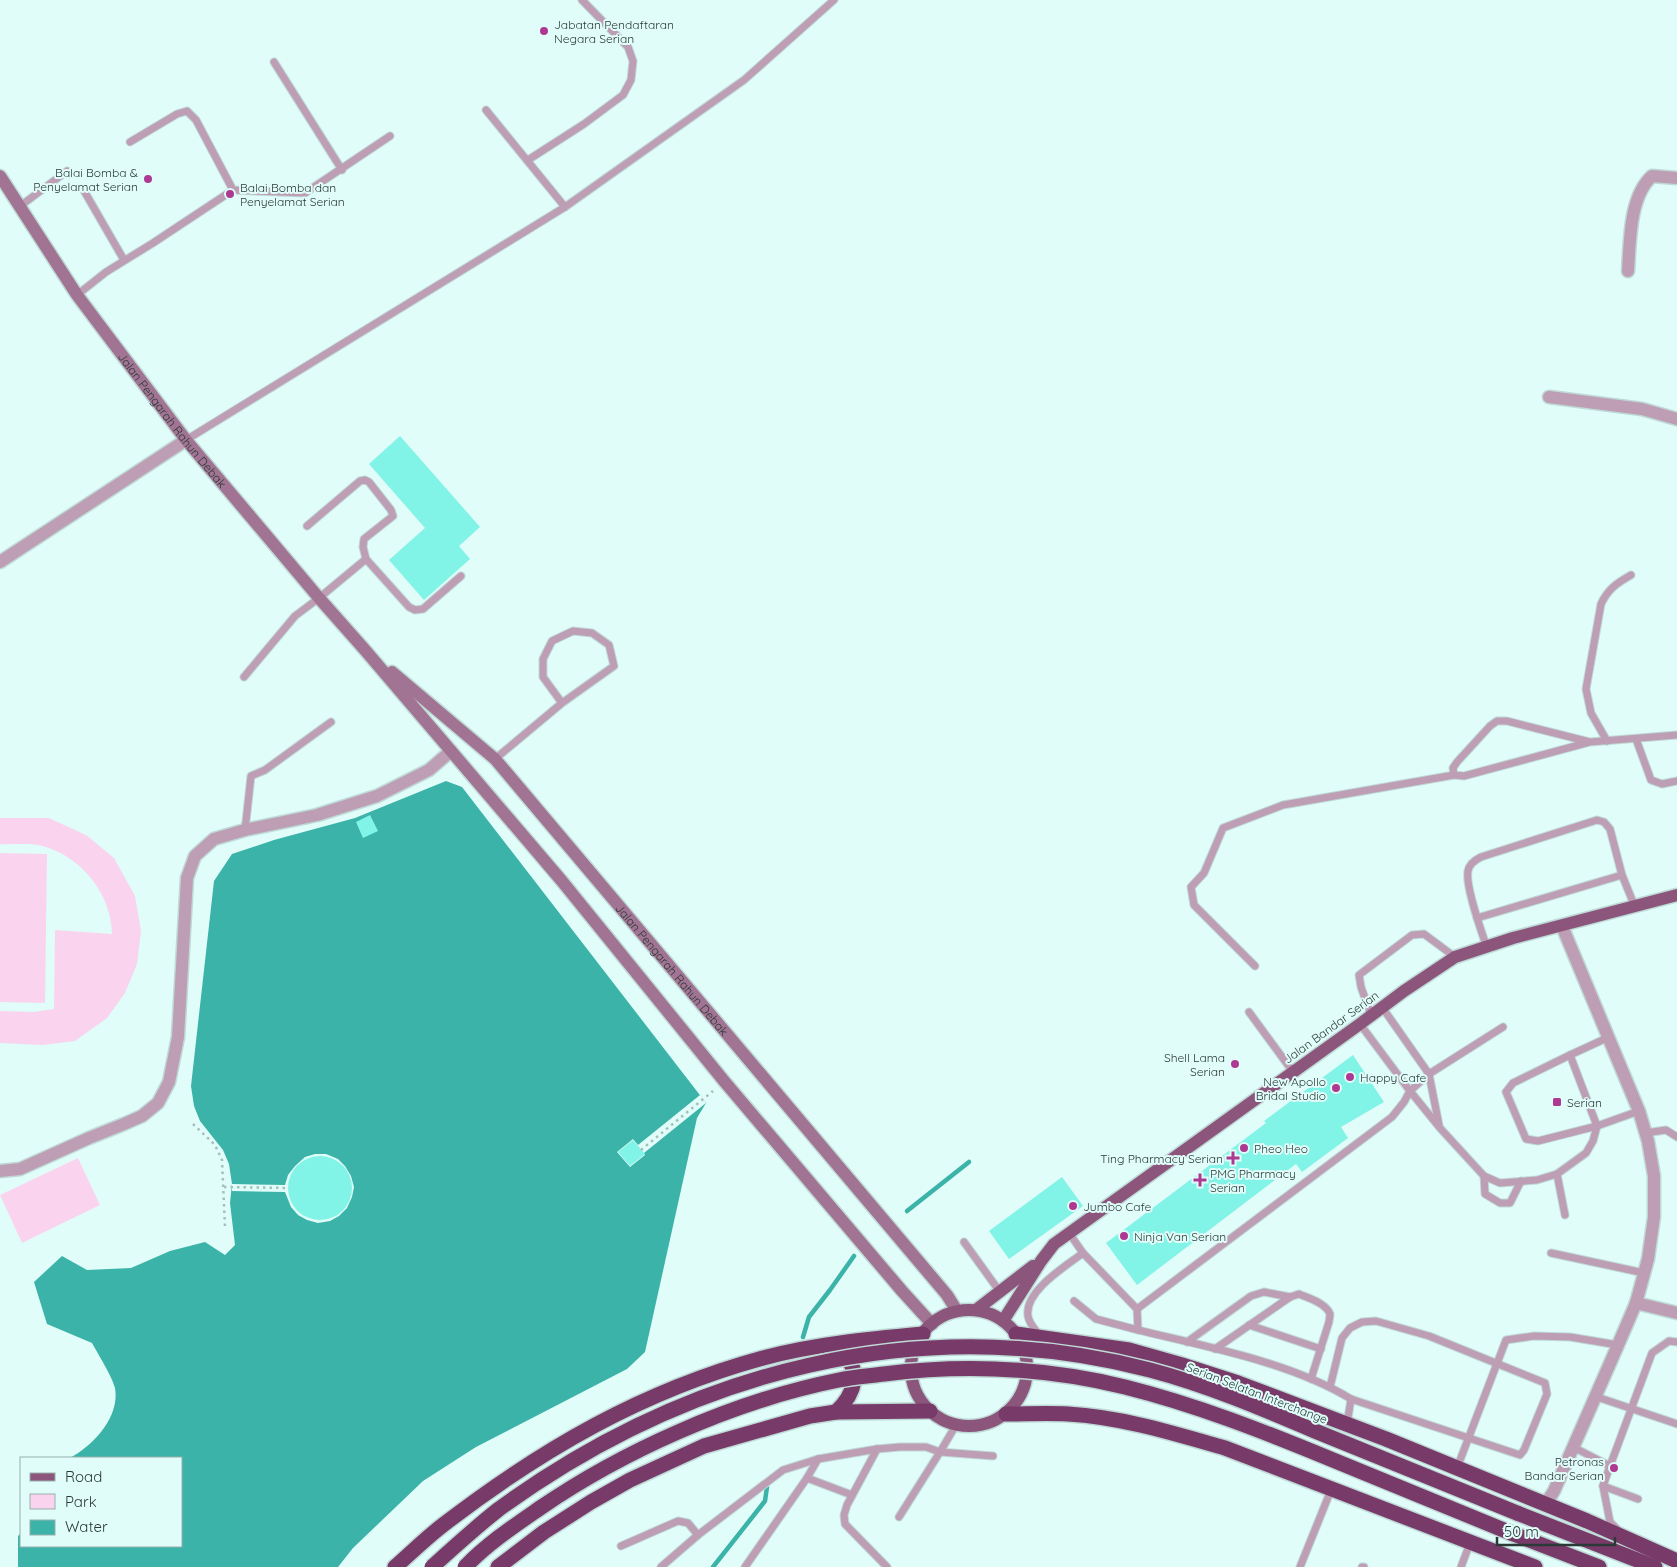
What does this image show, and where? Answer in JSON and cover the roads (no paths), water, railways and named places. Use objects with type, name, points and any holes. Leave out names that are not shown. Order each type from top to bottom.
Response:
[{"type":"highway","points":[[395,1567],[442,1526],[524,1466],[581,1431],[644,1400],[764,1358],[823,1345],[928,1329]]},
{"type":"highway","points":[[1016,1334],[1129,1350],[1182,1364],[1238,1383],[1458,1468],[1677,1561]]},
{"type":"highway","points":[[823,1345],[843,1354],[853,1369],[854,1387],[845,1404],[836,1412]]},
{"type":"highway","name":"Serian Selatan Interchange","points":[[432,1567],[498,1510],[547,1477],[595,1447],[700,1398],[758,1378],[818,1362],[875,1352],[944,1347],[998,1347],[1099,1359],[1149,1370],[1205,1387],[1655,1567]]},
{"type":"highway","points":[[465,1567],[511,1528],[607,1466],[713,1416],[776,1396],[842,1379],[914,1370],[992,1368],[1061,1375],[1124,1387],[1172,1400],[1249,1426],[1599,1567]]},
{"type":"highway","points":[[498,1567],[544,1532],[591,1502],[663,1464],[704,1446],[810,1416],[836,1412],[930,1411]]},
{"type":"highway","points":[[1006,1414],[1067,1414],[1141,1425],[1225,1448],[1470,1543],[1513,1563],[1535,1567]]},
{"type":"main road","name":"Jalan Bandar Serian","points":[[1003,1320],[1041,1260],[1054,1244],[1360,1024],[1404,990],[1455,957],[1486,945],[1677,895]]},
{"type":"main road","name":"Jalan Bandar Serian","points":[[976,1310],[1041,1260]]},
{"type":"main road","points":[[976,1310],[1003,1320],[1016,1334],[1026,1356],[1027,1372],[1024,1388],[1017,1402],[1006,1414],[991,1423],[973,1427],[956,1425],[942,1420],[930,1411],[919,1397],[913,1380],[912,1361],[917,1344],[928,1329],[944,1316],[957,1311],[976,1310]]},
{"type":"street","name":"Jalan Pengarah Rahun Debak","points":[[0,176],[77,295],[186,440],[561,880],[724,1081],[902,1291],[928,1329]]},
{"type":"street","points":[[1628,271],[1630,233],[1634,212],[1644,184],[1652,176],[1677,178]]},
{"type":"street","points":[[1549,397],[1642,409],[1677,419]]},
{"type":"street","points":[[0,562],[186,440]]},
{"type":"street","name":"Jalan Pengarah Rahun Debak","points":[[365,650],[495,759],[940,1287],[957,1311]]},
{"type":"street","points":[[0,1171],[20,1168],[124,1124],[142,1116],[158,1103],[169,1082],[178,1037],[187,878],[195,856],[214,839],[246,830],[318,815],[377,796],[429,770],[451,751]]},
{"type":"street","points":[[1545,1505],[1554,1491],[1574,1448],[1636,1302],[1648,1259],[1654,1216],[1654,1176],[1646,1133],[1609,1037],[1562,926]]},
{"type":"street","points":[[1636,1302],[1677,1313]]},
{"type":"lane","points":[[528,160],[584,124],[623,95],[631,80],[633,61],[628,47],[582,0]]},
{"type":"lane","points":[[186,440],[564,208],[744,80],[834,0]]},
{"type":"lane","points":[[274,62],[342,170]]},
{"type":"lane","points":[[130,142],[177,114],[188,110],[196,120],[233,190]]},
{"type":"lane","points":[[486,110],[528,160],[564,208]]},
{"type":"lane","points":[[77,295],[106,272],[153,244],[233,190],[305,193],[342,170],[390,136]]},
{"type":"lane","points":[[19,207],[67,171]]},
{"type":"lane","points":[[83,189],[124,260]]},
{"type":"lane","points":[[307,526],[360,481],[365,480],[369,482],[391,510],[393,516],[364,539],[362,547],[366,559],[409,607],[415,610],[423,609],[462,576]]},
{"type":"lane","points":[[244,677],[295,616],[366,559]]},
{"type":"lane","points":[[1607,741],[1590,713],[1586,690],[1601,604],[1607,592],[1616,583],[1631,575]]},
{"type":"lane","points":[[495,759],[562,703],[614,666],[609,645],[592,633],[572,631],[552,642],[542,659],[542,678],[562,703]]},
{"type":"lane","points":[[1454,775],[1453,768],[1457,762],[1490,726],[1497,721],[1507,721],[1590,742]]},
{"type":"lane","points":[[246,830],[251,776],[265,770],[331,722]]},
{"type":"lane","points":[[1255,966],[1194,905],[1191,886],[1204,873],[1223,828],[1283,805],[1454,775],[1464,776],[1590,742],[1677,735]]},
{"type":"lane","points":[[1636,739],[1651,780],[1662,784],[1677,781]]},
{"type":"lane","points":[[1486,945],[1477,918],[1468,879],[1468,870],[1474,861],[1490,854],[1597,820],[1604,822],[1610,829],[1622,874],[1635,907]]},
{"type":"lane","points":[[1477,918],[1622,874]]},
{"type":"lane","points":[[1371,1015],[1361,987],[1359,975],[1412,935],[1424,934],[1455,957]]},
{"type":"lane","points":[[1382,1007],[1429,1074],[1440,1128]]},
{"type":"lane","points":[[1250,1012],[1293,1072]]},
{"type":"lane","points":[[1360,1024],[1440,1128],[1484,1176],[1500,1183],[1537,1180],[1557,1174],[1586,1153],[1593,1141],[1596,1126],[1570,1055]]},
{"type":"lane","points":[[1137,1309],[1392,1117],[1410,1091],[1429,1074],[1503,1027]]},
{"type":"lane","points":[[1609,1037],[1513,1083],[1506,1092],[1526,1139],[1538,1141],[1596,1126],[1639,1111]]},
{"type":"lane","points":[[1646,1133],[1666,1130],[1677,1137]]},
{"type":"lane","points":[[1557,1174],[1565,1215]]},
{"type":"lane","points":[[1484,1176],[1485,1194],[1500,1204],[1510,1203],[1521,1181]]},
{"type":"lane","points":[[1069,1233],[1083,1253],[1137,1309],[1138,1330]]},
{"type":"lane","points":[[964,1242],[1000,1292]]},
{"type":"lane","points":[[1040,1336],[1029,1322],[1027,1309],[1030,1302],[1040,1286],[1083,1253]]},
{"type":"lane","points":[[1551,1253],[1644,1273]]},
{"type":"lane","points":[[1187,1342],[1250,1296],[1264,1292],[1290,1296],[1299,1294],[1315,1301],[1330,1314],[1311,1379]]},
{"type":"lane","points":[[1214,1350],[1290,1296]]},
{"type":"lane","points":[[1074,1302],[1096,1320],[1256,1360],[1311,1379],[1351,1399],[1520,1455],[1524,1450],[1547,1394],[1545,1383],[1429,1336],[1376,1321],[1362,1322],[1350,1328],[1342,1338],[1330,1387]]},
{"type":"lane","points":[[1249,1326],[1321,1349]]},
{"type":"lane","points":[[1458,1468],[1506,1340],[1534,1336],[1561,1337],[1618,1345]]},
{"type":"lane","points":[[1629,1539],[1610,1522],[1604,1486],[1652,1353],[1669,1341],[1677,1342]]},
{"type":"lane","points":[[1596,1397],[1677,1424]]},
{"type":"lane","points":[[1347,1424],[1351,1399]]},
{"type":"lane","points":[[899,1516],[956,1425]]},
{"type":"lane","points":[[661,1567],[742,1500],[783,1470],[818,1459],[900,1447],[926,1447],[940,1452],[993,1456]]},
{"type":"lane","points":[[1574,1448],[1610,1466]]},
{"type":"lane","points":[[877,1449],[852,1495],[844,1516],[845,1524],[887,1567]]},
{"type":"lane","points":[[745,1567],[807,1478],[818,1459]]},
{"type":"lane","points":[[807,1478],[852,1495]]},
{"type":"lane","points":[[1604,1486],[1638,1498]]},
{"type":"lane","points":[[1300,1567],[1331,1490]]},
{"type":"lane","points":[[622,1546],[678,1522],[688,1523],[698,1535]]},
{"type":"lane","points":[[1461,1567],[1470,1543]]},
{"type":"water","points":[[446,781],[462,787],[706,1103],[697,1118],[645,1352],[627,1369],[476,1447],[423,1481],[353,1548],[338,1567],[18,1567],[18,1536],[20,1534],[20,1547],[182,1547],[182,1457],[72,1457],[88,1446],[103,1429],[113,1409],[115,1388],[108,1371],[92,1343],[47,1324],[34,1282],[62,1256],[87,1270],[131,1268],[170,1251],[205,1242],[225,1255],[235,1245],[230,1203],[232,1184],[229,1164],[223,1150],[200,1121],[194,1106],[191,1086],[214,881],[232,854],[274,840],[355,818]]},
{"type":"waterway","points":[[907,1211],[969,1162]]},
{"type":"waterway","points":[[803,1337],[809,1317],[854,1256]]},
{"type":"waterway","points":[[713,1567],[765,1501],[767,1487]]},
{"type":"place","name":"Jabatan Pendaftaran Negara Serian","points":[[544,31]]},
{"type":"place","name":"Balai Bomba & Penyelamat Serian","points":[[148,179]]},
{"type":"place","name":"Balai Bomba dan Penyelamat Serian","points":[[230,194]]},
{"type":"place","name":"Shell Lama Serian","points":[[1235,1064]]},
{"type":"place","name":"Happy Cafe","points":[[1350,1077]]},
{"type":"place","name":"New Apollo Bridal Studio","points":[[1336,1088]]},
{"type":"place","name":"Serian","points":[[1557,1102]]},
{"type":"place","name":"Pheo Heo","points":[[1244,1148]]},
{"type":"place","name":"Ting Pharmacy Serian","points":[[1233,1158]]},
{"type":"place","name":"PMG Pharmacy Serian","points":[[1200,1180]]},
{"type":"place","name":"Jumbo Cafe","points":[[1073,1206]]},
{"type":"place","name":"Ninja Van Serian","points":[[1124,1236]]},
{"type":"place","name":"Petronas Bandar Serian","points":[[1614,1468]]}]
